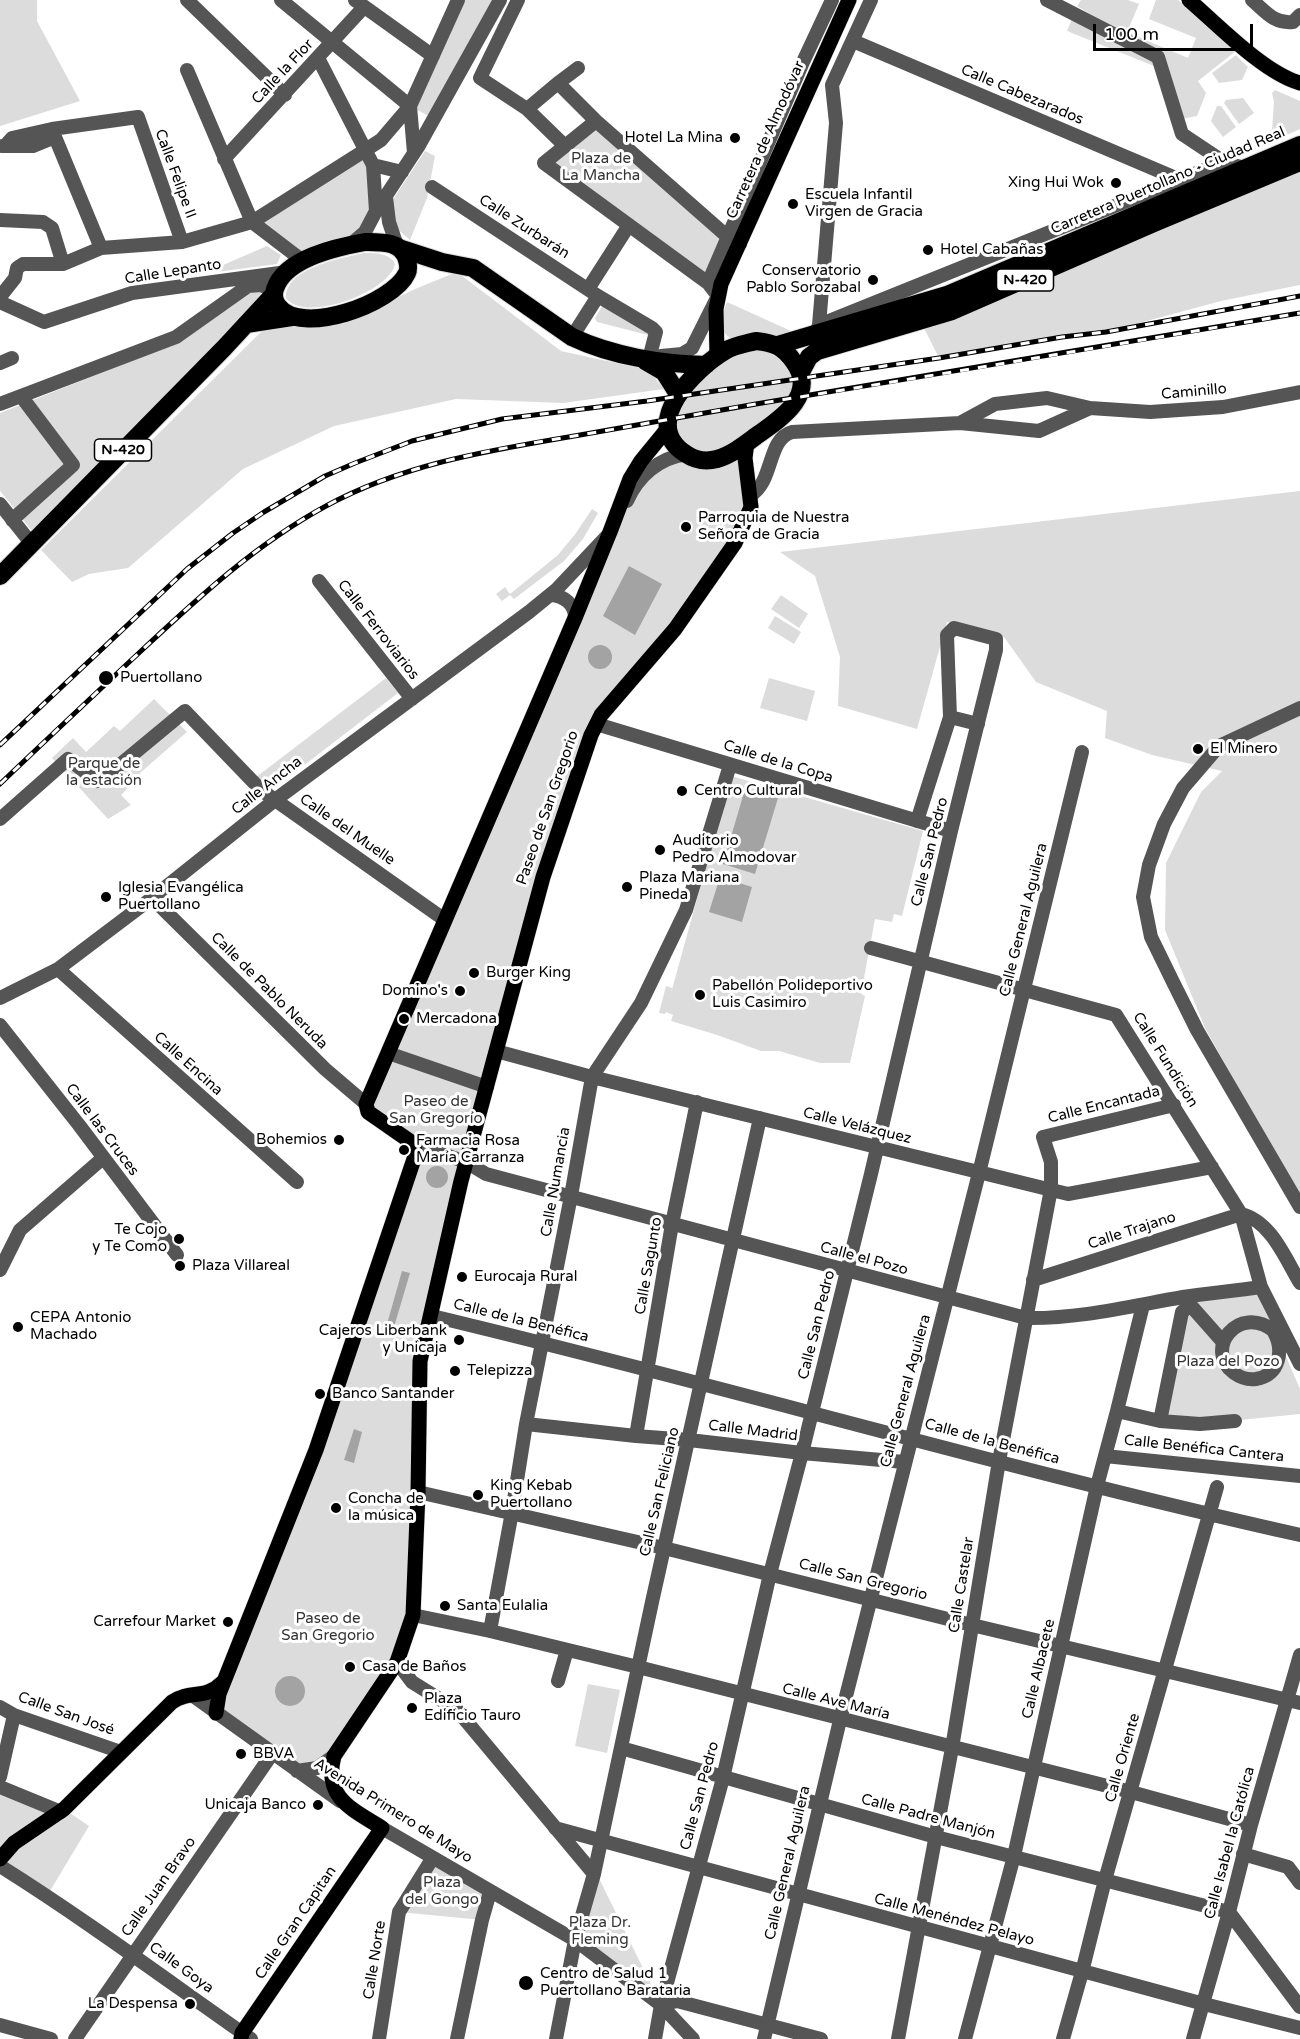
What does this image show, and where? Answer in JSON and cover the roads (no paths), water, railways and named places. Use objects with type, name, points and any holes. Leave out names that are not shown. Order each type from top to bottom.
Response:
[{"type":"highway","name":"Carretera Puertollano - Ciudad Real","points":[[778,345],[817,329],[947,295],[1300,145]]},
{"type":"highway","name":"N-420","points":[[686,454],[705,461],[728,456],[790,409],[802,387],[801,372],[809,357],[817,351],[952,311],[1300,162]]},
{"type":"highway","points":[[292,317],[284,313],[274,302],[274,292],[279,280],[287,272],[320,253],[351,244],[377,242],[442,262],[473,268],[572,337],[588,344],[644,356],[712,360]]},
{"type":"highway","points":[[246,324],[292,317],[319,319],[354,310],[387,293],[407,273],[408,264],[405,254],[398,247]]},
{"type":"highway","points":[[400,282],[442,262]]},
{"type":"highway","name":"N-420","points":[[0,576],[246,324],[274,292]]},
{"type":"highway","name":"N-420","points":[[668,428],[671,410],[678,394],[712,360],[736,346],[756,341],[778,345]]},
{"type":"highway","points":[[778,345],[801,372]]},
{"type":"highway","points":[[644,356],[664,372],[678,394]]},
{"type":"highway","points":[[668,428],[674,444],[686,454]]},
{"type":"main road","name":"Carretera de Almodóvar","points":[[712,360],[718,296],[734,241],[832,18],[849,0]]},
{"type":"main road","points":[[1189,0],[1268,68],[1300,83]]},
{"type":"main road","points":[[216,1713],[218,1698],[316,1450],[418,1150],[368,1112],[366,1104],[595,572],[634,470],[668,428]]},
{"type":"main road","name":"Paseo de San Gregorio","points":[[334,1756],[397,1662],[413,1615],[420,1361],[432,1316],[465,1161],[546,864],[596,725],[675,629],[730,552],[749,514],[751,495],[745,458],[747,442]]},
{"type":"main road","points":[[0,1859],[14,1843],[61,1812],[172,1702],[182,1697],[212,1692],[225,1680]]},
{"type":"main road","points":[[334,1756],[332,1779],[334,1790],[340,1801]]},
{"type":"main road","name":"Avenida Primero de Mayo","points":[[340,1801],[382,1828]]},
{"type":"main road","name":"Calle Gran Capitan","points":[[245,2037],[382,1828]]},
{"type":"street","points":[[187,0],[285,95]]},
{"type":"street","points":[[281,0],[410,106],[414,153]]},
{"type":"street","points":[[0,297],[15,278],[17,268],[22,264],[63,264],[101,248],[182,242],[252,222],[381,140],[410,106],[458,0]]},
{"type":"street","points":[[351,244],[365,232],[414,153],[500,0]]},
{"type":"street","points":[[518,0],[480,78],[527,109],[565,146]]},
{"type":"street","name":"Carretera de Almodóvar","points":[[832,0],[832,18]]},
{"type":"street","points":[[872,0],[832,85],[836,123],[817,329],[1224,162]]},
{"type":"street","points":[[1047,0],[1158,57],[1182,134],[1224,162],[1247,169]]},
{"type":"street","points":[[1252,0],[1283,23],[1293,22],[1300,15]]},
{"type":"street","points":[[359,4],[433,56]]},
{"type":"street","name":"Calle la Flor","points":[[224,159],[332,44],[359,4]]},
{"type":"street","name":"Calle Cabezarados","points":[[853,41],[1178,179]]},
{"type":"street","points":[[318,58],[373,165],[376,211]]},
{"type":"street","points":[[527,109],[578,68]]},
{"type":"street","points":[[186,70],[252,222],[303,261]]},
{"type":"street","points":[[558,83],[596,121],[734,241],[708,283]]},
{"type":"street","name":"Calle Felipe II","points":[[2,146],[12,138],[52,129],[138,117],[182,242]]},
{"type":"street","points":[[596,121],[544,163],[708,283],[718,296]]},
{"type":"street","points":[[2,146],[33,146],[55,138],[101,248]]},
{"type":"street","points":[[373,165],[402,172]]},
{"type":"street","name":"Calle Zurbarán","points":[[432,187],[656,332],[644,356]]},
{"type":"street","points":[[386,197],[388,222],[398,247]]},
{"type":"street","points":[[0,220],[43,222],[52,228],[63,264]]},
{"type":"street","points":[[572,337],[629,225]]},
{"type":"street","name":"Calle Lepanto","points":[[0,302],[44,322],[132,293],[287,272]]},
{"type":"street","points":[[1,401],[21,396],[176,337],[248,286],[261,285],[274,292]]},
{"type":"street","name":"Carretera de Almodóvar","points":[[644,356],[662,357],[682,354],[692,348],[718,296]]},
{"type":"street","name":"Caminillo","points":[[960,423],[995,404],[1047,398],[1090,408],[1150,412],[1223,407],[1300,392]]},
{"type":"street","points":[[12,520],[73,465],[21,396]]},
{"type":"street","name":"Caminillo","points":[[751,495],[758,490],[765,477],[779,440],[792,432],[960,423],[1039,431],[1090,408]]},
{"type":"street","points":[[595,572],[604,557],[631,492],[641,478],[672,456],[686,454]]},
{"type":"street","points":[[0,504],[31,543]]},
{"type":"street","name":"Calle Ancha","points":[[0,998],[58,969],[275,800],[554,592],[610,532]]},
{"type":"street","name":"Calle Ancha","points":[[554,592],[595,572]]},
{"type":"street","name":"Calle Ferroviarios","points":[[319,581],[411,699]]},
{"type":"street","points":[[554,592],[568,601],[575,612],[575,618]]},
{"type":"street","name":"Calle San Pedro","points":[[655,2039],[661,2005],[723,1778],[770,1574],[877,1148],[996,650],[996,639],[954,628],[947,635],[950,717]]},
{"type":"street","points":[[1300,708],[1219,746],[1183,788],[1164,824],[1149,865],[1143,897],[1151,937],[1197,1030],[1300,1207]]},
{"type":"street","name":"Calle del Muelle","points":[[0,819],[68,759],[97,781],[115,769],[185,711],[251,781],[445,920]]},
{"type":"street","points":[[917,821],[950,717],[978,724]]},
{"type":"street","name":"Calle de la Copa","points":[[596,725],[951,831]]},
{"type":"street","name":"Calle General Aguilera","points":[[764,2039],[819,1804],[979,1173],[1082,752]]},
{"type":"street","name":"Calle Numancia","points":[[490,1631],[541,1342],[571,1196],[592,1077],[641,1003],[686,910],[730,765]]},
{"type":"street","name":"Calle de Pablo Neruda","points":[[152,898],[325,1069],[366,1104]]},
{"type":"street","name":"Calle Fundición","points":[[871,948],[1116,1014],[1241,1214],[1261,1287],[1280,1336],[1300,1364]]},
{"type":"street","name":"Calle Encina","points":[[58,969],[297,1182]]},
{"type":"street","name":"Calle las Cruces","points":[[0,1025],[177,1255]]},
{"type":"street","name":"Calle Velázquez","points":[[496,1052],[1068,1194],[1212,1167]]},
{"type":"street","points":[[388,1053],[487,1087]]},
{"type":"street","name":"Calle Sagunto","points":[[636,1436],[672,1224],[697,1102]]},
{"type":"street","name":"Calle Encantada","points":[[1043,1137],[1174,1105]]},
{"type":"street","name":"Calle San Feliciano","points":[[594,1874],[760,1118]]},
{"type":"street","name":"Calle Castelar","points":[[898,2039],[952,1748],[999,1461],[1050,1190],[1051,1162],[1043,1137]]},
{"type":"street","points":[[418,1150],[465,1161]]},
{"type":"street","points":[[0,1270],[20,1230],[103,1158]]},
{"type":"street","name":"Calle el Pozo","points":[[465,1161],[486,1174],[1026,1318],[1071,1316],[1187,1301],[1261,1287]]},
{"type":"street","points":[[1241,1214],[1253,1217],[1269,1233],[1300,1283]]},
{"type":"street","name":"Calle Trajano","points":[[1033,1280],[1241,1214]]},
{"type":"street","points":[[1160,1421],[1182,1312],[1187,1301],[1223,1342]]},
{"type":"street","name":"Calle Albacete","points":[[966,2039],[1014,1856],[1097,1486],[1143,1305]]},
{"type":"street","name":"Calle de la Benéfica","points":[[432,1316],[541,1342],[1209,1515],[1300,1535]]},
{"type":"street","points":[[1245,1322],[1256,1322],[1265,1325],[1280,1336],[1281,1352],[1278,1362],[1266,1376],[1247,1379],[1238,1376],[1225,1362],[1222,1352],[1223,1342],[1236,1326],[1245,1322]]},
{"type":"street","points":[[1117,1411],[1160,1421],[1200,1424],[1235,1421]]},
{"type":"street","name":"Calle Madrid","points":[[526,1424],[904,1462]]},
{"type":"street","name":"Calle Benéfica Cantera","points":[[1105,1456],[1300,1476]]},
{"type":"street","name":"Calle Oriente","points":[[1063,2039],[1105,1880],[1217,1487]]},
{"type":"street","name":"Calle San Gregorio","points":[[418,1492],[664,1548],[972,1625],[1294,1701]]},
{"type":"street","name":"Calle Ave María","points":[[413,1615],[638,1667],[1131,1792],[1251,1825]]},
{"type":"street","points":[[558,1681],[567,1650]]},
{"type":"street","name":"Calle Isabel la Católica","points":[[1193,2039],[1251,1825],[1294,1701],[1300,1656]]},
{"type":"street","points":[[397,1662],[412,1682],[457,1710],[594,1874],[575,1940],[556,2039]]},
{"type":"street","name":"Avenida Primero de Mayo","points":[[199,1695],[216,1713],[340,1801]]},
{"type":"street","name":"Calle San José","points":[[0,1707],[14,1715],[121,1752]]},
{"type":"street","points":[[0,1777],[14,1715]]},
{"type":"street","name":"Calle Padre Manjón","points":[[621,1748],[936,1837],[1229,1912]]},
{"type":"street","name":"Calle Juan Bravo","points":[[75,2039],[272,1754]]},
{"type":"street","name":"Paseo de San Gregorio","points":[[297,1771],[306,1772],[317,1768],[334,1756]]},
{"type":"street","points":[[0,1787],[61,1812]]},
{"type":"street","name":"Avenida Primero de Mayo","points":[[382,1828],[575,1940],[661,2005],[693,2039]]},
{"type":"street","name":"Calle Menéndez Pelayo","points":[[555,1828],[1082,1972],[1300,2028]]},
{"type":"street","points":[[1243,1854],[1288,1867],[1300,1883]]},
{"type":"street","points":[[1288,1867],[1300,1857]]},
{"type":"street","name":"Calle Norte","points":[[379,2039],[399,1912],[432,1859]]},
{"type":"street","name":"Calle Goya","points":[[0,1866],[132,1954],[245,2037]]},
{"type":"street","points":[[457,2039],[490,1892]]},
{"type":"street","points":[[1229,1912],[1300,2007]]},
{"type":"street","points":[[661,2005],[677,2001],[821,2039]]},
{"type":"street","points":[[0,2025],[51,2039]]},
{"type":"railway","points":[[0,745],[187,569],[233,533],[325,476],[412,441],[502,419],[647,401],[939,358],[1062,337],[1106,332],[1300,296]]},
{"type":"railway","points":[[0,784],[229,572],[300,521],[356,491],[387,479],[450,460],[514,446],[1300,313]]},
{"type":"place","name":"Hotel La Mina","points":[[735,138]]},
{"type":"place","name":"Xing Hui Wok","points":[[1116,183]]},
{"type":"place","name":"Escuela Infantil Virgen de Gracia","points":[[793,204]]},
{"type":"place","name":"Hotel Cabañas","points":[[928,250]]},
{"type":"place","name":"Conservatorio Pablo Sorozabal","points":[[873,280]]},
{"type":"place","name":"Parroquia de Nuestra Señora de Gracia","points":[[686,527]]},
{"type":"place","name":"Puertollano","points":[[106,678]]},
{"type":"place","name":"El Minero","points":[[1198,749]]},
{"type":"place","name":"Centro Cultural","points":[[682,791]]},
{"type":"place","name":"Auditorio Pedro Almodovar","points":[[660,850]]},
{"type":"place","name":"Plaza Mariana Pineda","points":[[627,887]]},
{"type":"place","name":"Iglesia Evangélica Puertollano","points":[[106,897]]},
{"type":"place","name":"Burger King","points":[[474,973]]},
{"type":"place","name":"Domino's","points":[[460,991]]},
{"type":"place","name":"Pabellón Polideportivo Luis Casimiro","points":[[700,995]]},
{"type":"place","name":"Mercadona","points":[[404,1019]]},
{"type":"place","name":"Bohemios","points":[[339,1140]]},
{"type":"place","name":"Farmacia Rosa María Carranza","points":[[404,1150]]},
{"type":"place","name":"Te Cojo y Te Como","points":[[179,1239]]},
{"type":"place","name":"Plaza Villareal","points":[[180,1266]]},
{"type":"place","name":"Eurocaja Rural","points":[[462,1277]]},
{"type":"place","name":"CEPA Antonio Machado","points":[[18,1327]]},
{"type":"place","name":"Cajeros Liberbank y Unicaja","points":[[459,1340]]},
{"type":"place","name":"Telepizza","points":[[455,1371]]},
{"type":"place","name":"Banco Santander","points":[[320,1394]]},
{"type":"place","name":"King Kebab Puertollano","points":[[478,1495]]},
{"type":"place","name":"Concha de la música","points":[[336,1508]]},
{"type":"place","name":"Santa Eulalia","points":[[445,1606]]},
{"type":"place","name":"Carrefour Market","points":[[228,1622]]},
{"type":"place","name":"Casa de Baños","points":[[350,1667]]},
{"type":"place","name":"Plaza Edificio Tauro","points":[[412,1708]]},
{"type":"place","name":"BBVA","points":[[241,1754]]},
{"type":"place","name":"Unicaja Banco","points":[[318,1805]]},
{"type":"place","name":"Centro de Salud 1 Puertollano Barataria","points":[[526,1983]]},
{"type":"place","name":"La Despensa","points":[[190,2004]]},
{"type":"park label","name":"Plaza de La Mancha","points":[[601,168]]},
{"type":"park label","name":"Parque de la estación","points":[[104,772]]},
{"type":"park label","name":"Paseo de San Gregorío","points":[[436,1110]]},
{"type":"park label","name":"Plaza del Pozo","points":[[1228,1362]]},
{"type":"park label","name":"Plaza del Gongo","points":[[442,1892]]},
{"type":"park label","name":"Plaza Dr. Fleming","points":[[600,1932]]}]
